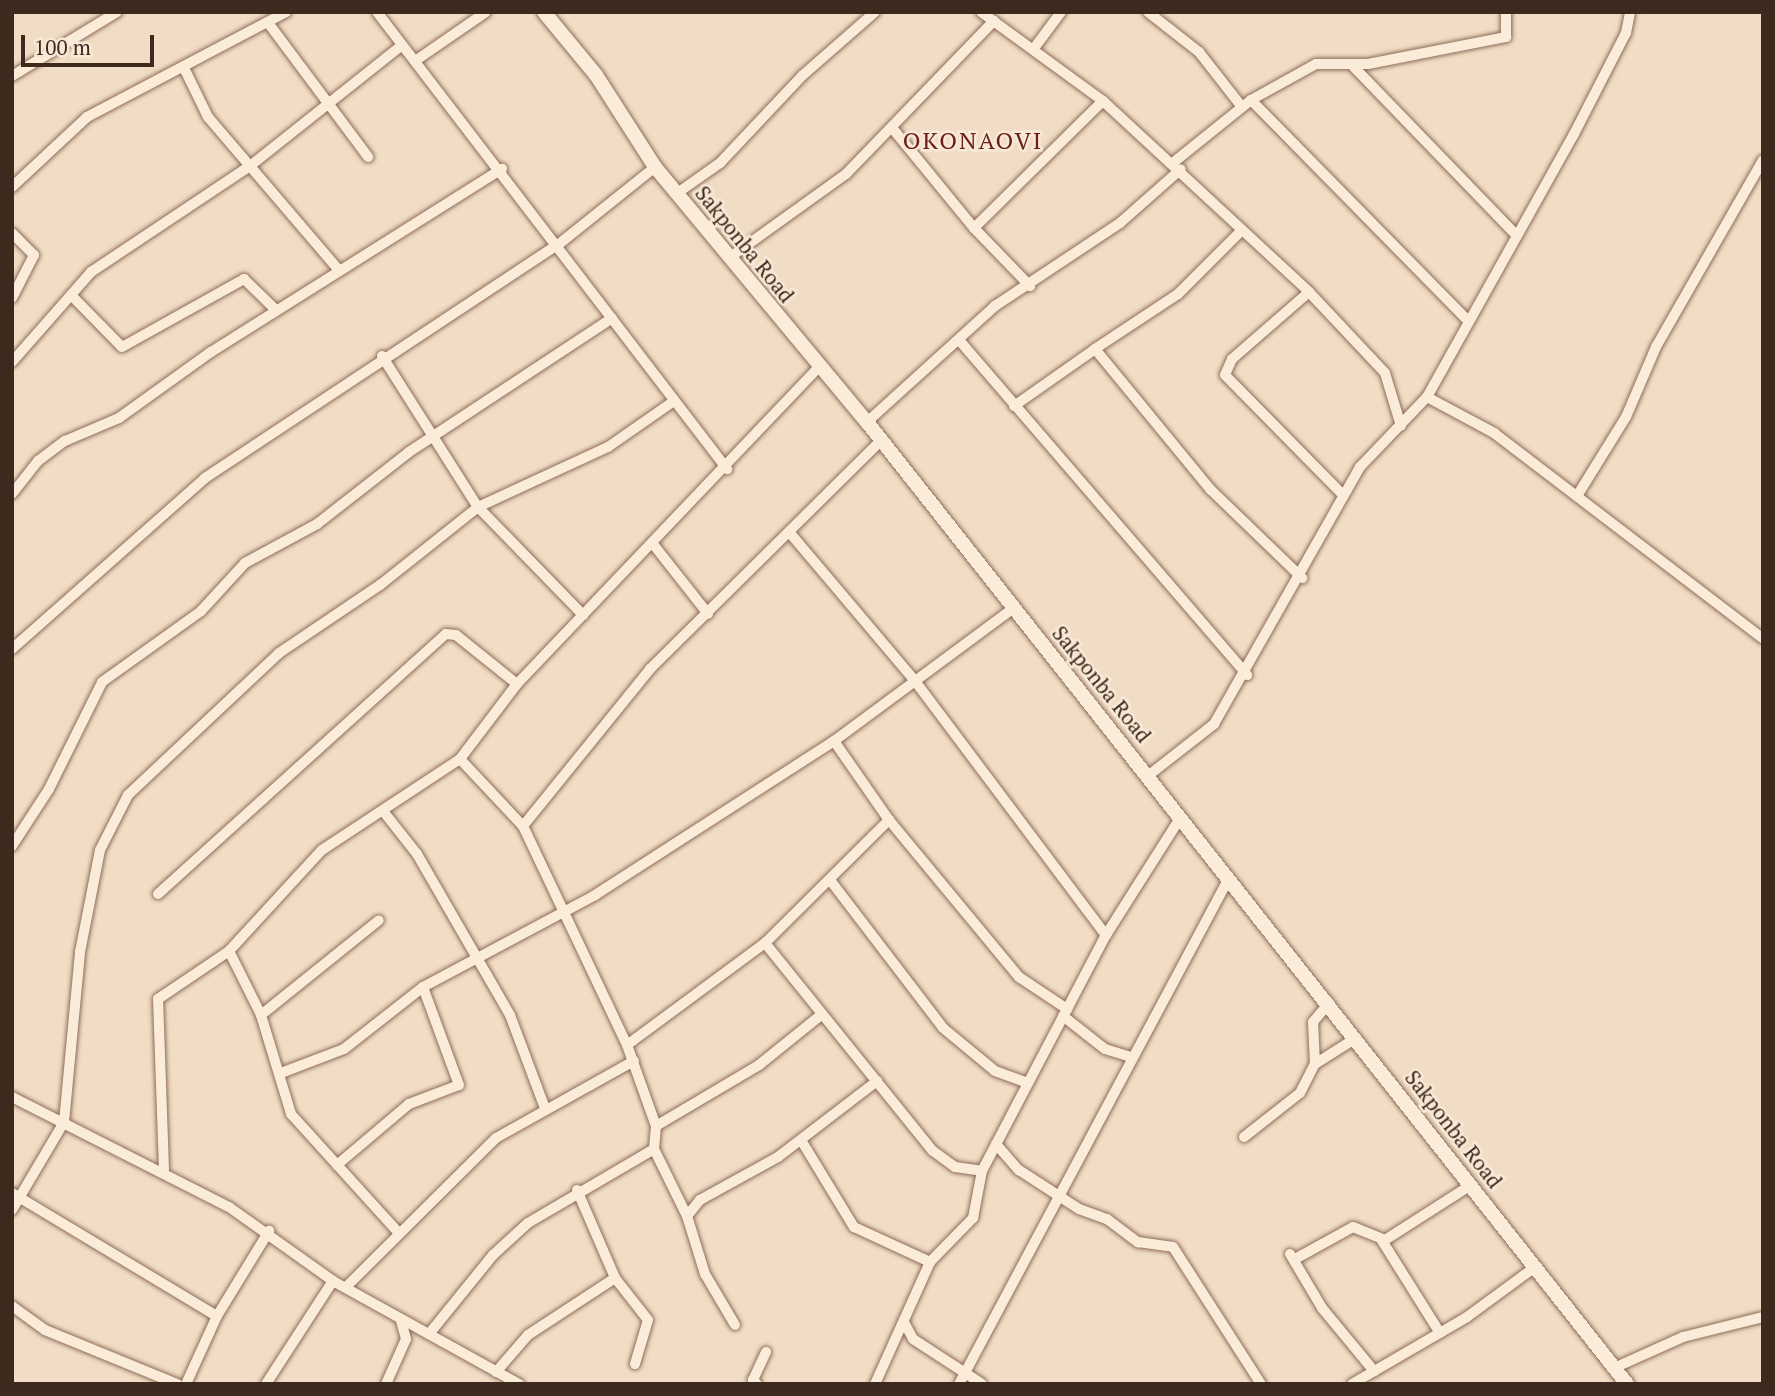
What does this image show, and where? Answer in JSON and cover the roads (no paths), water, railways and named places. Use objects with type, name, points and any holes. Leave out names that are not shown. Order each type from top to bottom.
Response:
[{"type":"main road","name":"Sakponba Road","points":[[544,12],[596,75],[654,167],[818,368],[867,422],[1149,775],[1627,1384]]},
{"type":"street","points":[[12,76],[117,12]]},
{"type":"street","points":[[12,187],[87,117],[185,69],[286,12]]},
{"type":"street","points":[[377,12],[502,169],[727,469]]},
{"type":"street","points":[[415,61],[486,12]]},
{"type":"street","points":[[676,194],[720,163],[803,75],[875,12]]},
{"type":"street","points":[[981,12],[1035,47],[1103,101],[1178,166],[1309,292],[1385,373],[1401,426]]},
{"type":"street","points":[[1035,47],[1061,12]]},
{"type":"street","points":[[1148,12],[1199,52],[1246,104],[1468,321]]},
{"type":"street","points":[[867,422],[995,306],[1030,286],[1120,223],[1246,104],[1316,64],[1351,64],[1506,37],[1506,12]]},
{"type":"street","points":[[1149,775],[1205,735],[1247,676],[1302,578],[1342,494],[1427,397],[1597,90],[1630,12]]},
{"type":"street","points":[[729,258],[846,174],[893,129],[994,21]]},
{"type":"street","points":[[269,24],[368,157]]},
{"type":"street","points":[[12,362],[72,296],[135,237],[250,166],[326,100],[402,45]]},
{"type":"street","points":[[1351,64],[1515,234]]},
{"type":"street","points":[[185,69],[208,117],[338,270]]},
{"type":"street","points":[[975,228],[1103,101]]},
{"type":"street","points":[[893,129],[975,228],[1030,286]]},
{"type":"street","points":[[1577,496],[1626,417],[1657,347],[1763,160]]},
{"type":"street","points":[[12,649],[205,478],[382,356],[559,244],[654,167]]},
{"type":"street","points":[[12,494],[38,461],[65,441],[119,418],[276,310],[502,169]]},
{"type":"street","points":[[1014,405],[1178,295],[1242,230]]},
{"type":"street","points":[[12,233],[34,255],[12,298]]},
{"type":"street","points":[[72,296],[122,347],[244,279],[276,310]]},
{"type":"street","points":[[1309,292],[1233,359],[1225,375],[1342,494]]},
{"type":"street","points":[[12,846],[49,789],[102,682],[201,611],[245,563],[317,524],[436,436],[612,318]]},
{"type":"street","points":[[959,340],[1247,676]]},
{"type":"street","points":[[1095,349],[1211,490],[1302,578]]},
{"type":"street","points":[[382,356],[436,436],[478,507],[583,615]]},
{"type":"street","points":[[164,1170],[158,999],[229,951],[322,850],[460,759],[517,684],[727,469],[818,368]]},
{"type":"street","points":[[1427,397],[1494,433],[1763,639]]},
{"type":"street","points":[[12,1210],[16,1195],[64,1122],[80,953],[111,819],[128,795],[279,653],[380,586],[478,507],[608,447],[674,401]]},
{"type":"street","points":[[523,826],[650,669],[880,441]]},
{"type":"street","points":[[790,533],[915,681],[1106,934]]},
{"type":"street","points":[[653,544],[708,614]]},
{"type":"street","points":[[281,1073],[344,1049],[423,987],[562,913],[834,741],[1014,608]]},
{"type":"street","points":[[158,894],[446,634],[456,635],[517,684]]},
{"type":"street","points":[[834,741],[889,820],[1019,977],[1105,1049],[1132,1057]]},
{"type":"street","points":[[460,759],[523,826],[634,1061],[656,1126],[654,1149],[687,1216],[705,1274],[736,1325]]},
{"type":"street","points":[[383,811],[417,854],[509,1014],[545,1108]]},
{"type":"street","points":[[875,1384],[930,1262],[973,1218],[982,1171],[1106,934],[1181,817]]},
{"type":"street","points":[[627,1045],[765,943],[889,820]]},
{"type":"street","points":[[959,1384],[1229,878]]},
{"type":"street","points":[[830,880],[943,1028],[995,1071],[1028,1083]]},
{"type":"street","points":[[261,1015],[379,920]]},
{"type":"street","points":[[765,943],[933,1151],[955,1167],[982,1171]]},
{"type":"street","points":[[229,951],[261,1015],[281,1073],[291,1114],[398,1232]]},
{"type":"street","points":[[337,1165],[409,1104],[459,1085],[423,987]]},
{"type":"street","points":[[1315,1064],[1312,1022],[1329,1003]]},
{"type":"street","points":[[656,1126],[759,1065],[821,1014]]},
{"type":"street","points":[[1244,1137],[1294,1099],[1315,1064],[1356,1038]]},
{"type":"street","points":[[347,1286],[398,1232],[496,1138],[545,1108],[634,1061]]},
{"type":"street","points":[[687,1216],[722,1186],[801,1140],[877,1081]]},
{"type":"street","points":[[12,1097],[64,1122],[105,1148],[164,1170],[269,1231],[334,1281],[364,1295],[401,1320],[519,1384]]},
{"type":"street","points":[[801,1140],[854,1227],[930,1262]]},
{"type":"street","points":[[996,1144],[1019,1170],[1059,1197],[1138,1242],[1166,1244],[1181,1254],[1197,1290],[1261,1384]]},
{"type":"street","points":[[429,1334],[493,1255],[577,1190],[654,1149]]},
{"type":"street","points":[[1381,1239],[1416,1225],[1471,1185]]},
{"type":"street","points":[[577,1190],[615,1278],[648,1320],[635,1364]]},
{"type":"street","points":[[16,1195],[217,1315]]},
{"type":"street","points":[[1374,1371],[1322,1308],[1293,1256],[1353,1227],[1381,1239],[1440,1333]]},
{"type":"street","points":[[186,1384],[217,1315],[269,1231]]},
{"type":"street","points":[[1352,1384],[1440,1333],[1535,1267]]},
{"type":"street","points":[[362,1272],[364,1295]]},
{"type":"street","points":[[496,1372],[528,1335],[615,1278]]},
{"type":"street","points":[[266,1384],[334,1281]]},
{"type":"street","points":[[12,1306],[45,1330],[177,1384]]},
{"type":"street","points":[[1614,1368],[1683,1337],[1763,1317]]},
{"type":"street","points":[[386,1384],[406,1339],[401,1320]]},
{"type":"street","points":[[904,1322],[913,1339],[982,1384]]},
{"type":"street","points":[[757,1384],[754,1374],[766,1352]]},
{"type":"district","name":"OKONAOVI","points":[[973,141]]}]
